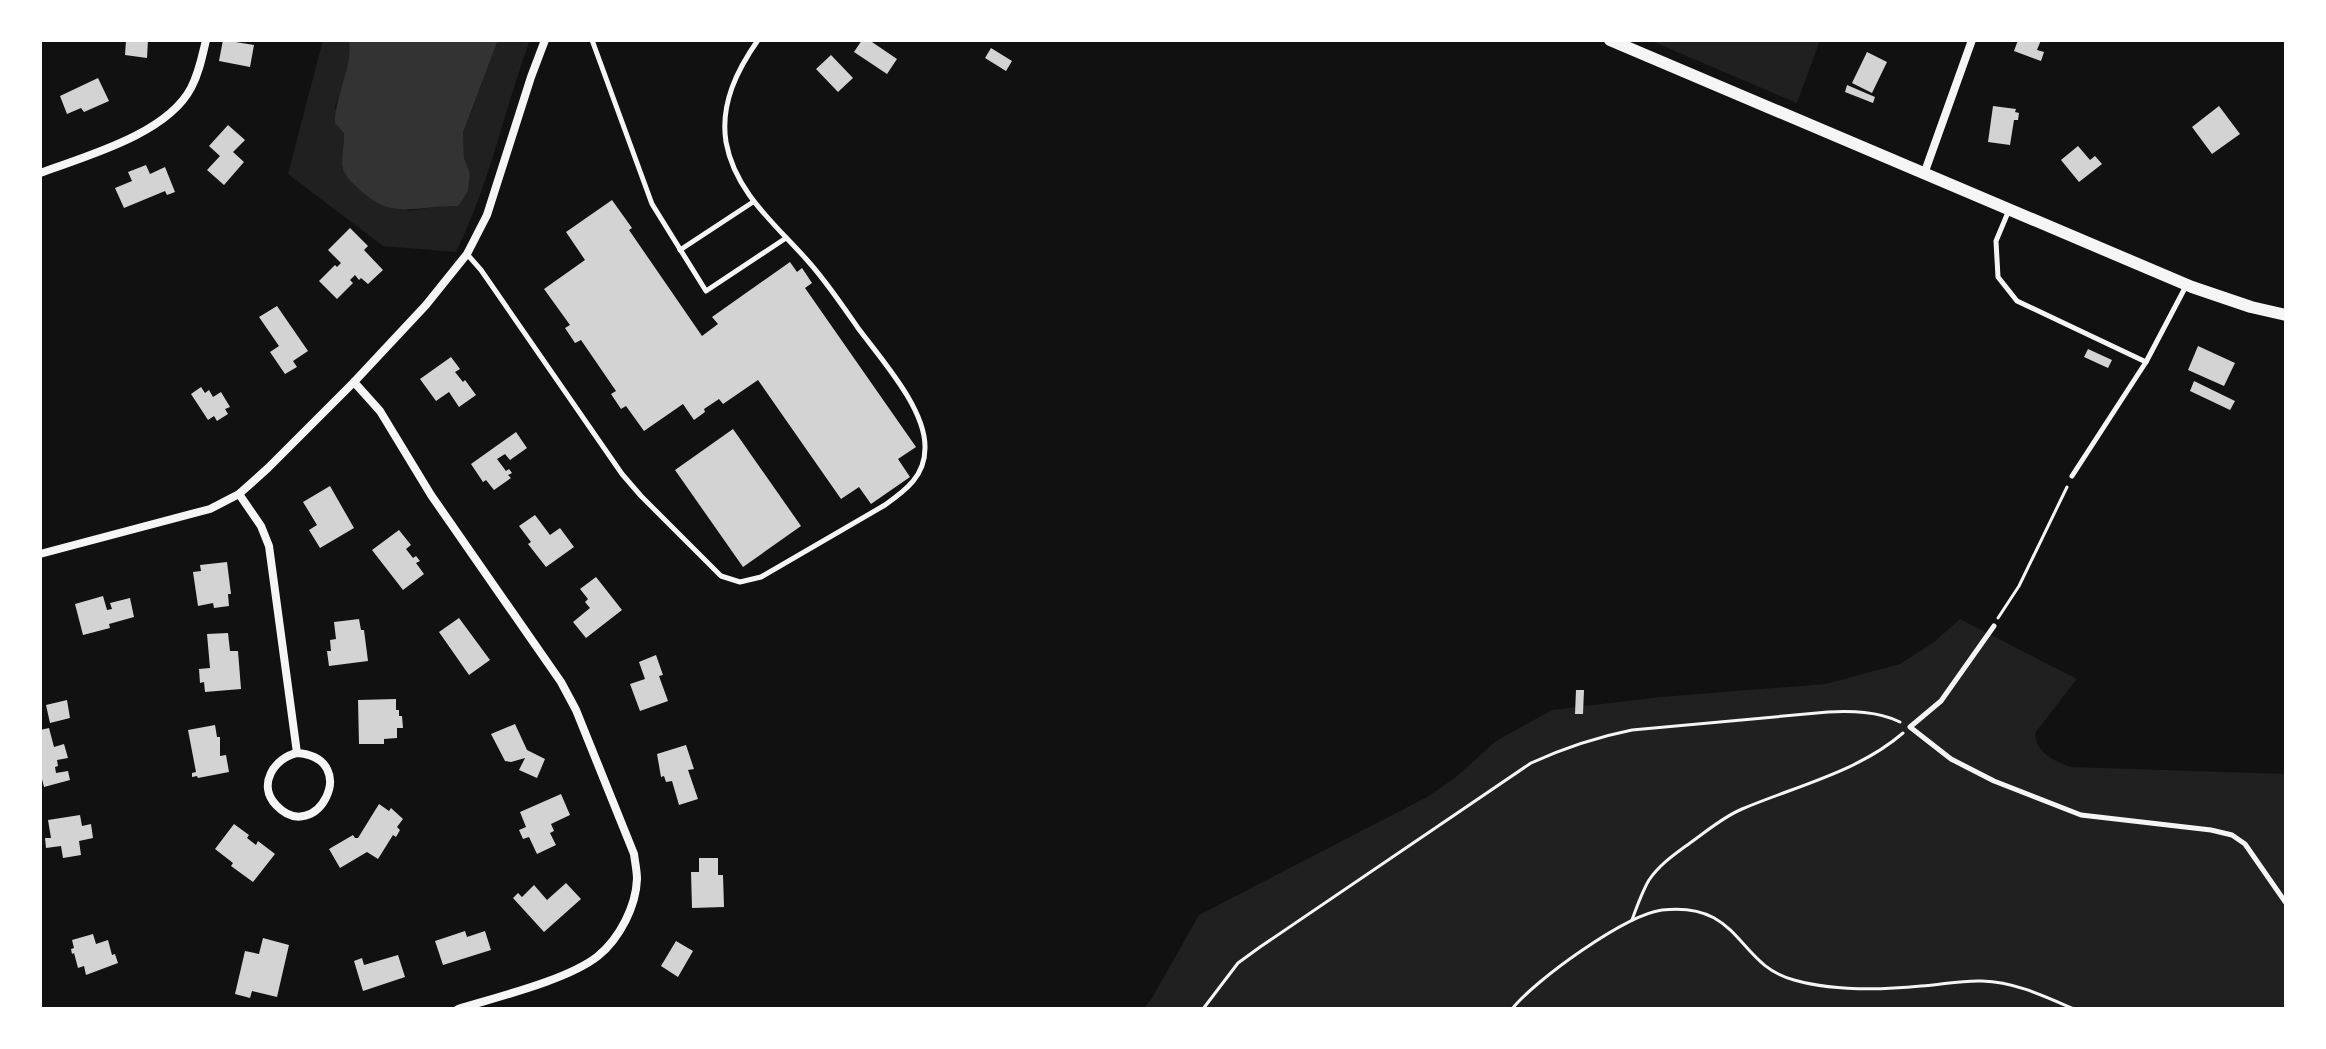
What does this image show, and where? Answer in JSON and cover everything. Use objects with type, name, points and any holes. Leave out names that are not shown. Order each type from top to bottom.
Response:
[{"type":"street","points":[[40,173],[141,134],[167,116],[189,91],[201,64],[206,40]]},
{"type":"street","points":[[40,554],[210,509],[239,494],[354,382],[433,297],[467,254],[487,215],[545,40]]},
{"type":"street","points":[[1610,40],[2187,285],[2251,307],[2286,315]]},
{"type":"street","points":[[1924,174],[1972,40]]},
{"type":"street","points":[[354,382],[380,411],[431,495],[561,682],[576,710],[634,854],[637,879],[632,908],[620,930],[600,955],[578,969],[458,1009]]},
{"type":"street","points":[[239,494],[261,526],[269,546],[297,753]]},
{"type":"street","points":[[297,753],[315,757],[323,764],[331,782],[330,792],[321,807],[301,816],[284,812],[277,806],[268,786],[278,762],[297,753]]},
{"type":"lane","points":[[592,40],[652,204],[706,291],[786,238]]},
{"type":"lane","points":[[467,254],[631,485],[721,576],[740,582],[761,577],[892,500],[919,474],[925,449],[918,418],[900,386],[819,274],[753,202],[731,160],[724,129],[728,97],[758,40]]},
{"type":"lane","points":[[680,250],[753,202]]},
{"type":"lane","points":[[2009,210],[1996,241],[1998,277],[2017,301],[2146,362]]},
{"type":"lane","points":[[2072,476],[2146,362],[2187,285]]},
{"type":"lane","points":[[1994,626],[1941,701],[1910,727],[1951,759],[1994,781],[2081,815],[2232,835],[2250,848],[2286,903]]},
{"type":"path","points":[[1994,626],[2019,586],[2072,476]]},
{"type":"path","points":[[1203,1009],[1238,963],[1531,763],[1552,754],[1632,730],[1828,712],[1878,715],[1910,727],[1890,743],[1846,767],[1723,819],[1665,861],[1649,880],[1632,920]]},
{"type":"path","points":[[1512,1009],[1524,993],[1580,953],[1632,920],[1648,912],[1663,910],[1694,910],[1722,922],[1765,965],[1785,978],[1799,982],[1883,987],[1998,982],[2015,985],[2074,1009]]},
{"type":"shaded area","points":[[323,40],[349,40],[351,51],[335,107],[344,133],[342,168],[408,211],[458,206],[470,173],[464,158],[463,134],[498,40],[530,40],[478,201],[456,252],[383,246],[288,174]]},
{"type":"shaded area","points":[[349,40],[498,40],[463,133],[464,158],[470,173],[468,191],[458,206],[392,208],[368,197],[347,176],[342,165],[344,133],[335,123],[350,50]]},
{"type":"shaded area","points":[[1649,40],[1820,40],[1797,103]]},
{"type":"shaded area","points":[[1960,619],[2077,679],[2035,733],[2038,746],[2058,762],[2070,767],[2286,774],[2286,1009],[1143,1009],[1199,915],[1429,796],[1456,777],[1496,741],[1552,710],[1661,697],[1826,684],[1900,664],[1934,642]]},
{"type":"building","points":[[126,40],[148,40],[147,58],[125,55]]},
{"type":"building","points":[[223,40],[254,45],[250,67],[219,61]]},
{"type":"building","points":[[862,40],[869,40],[897,59],[887,74],[854,52]]},
{"type":"building","points":[[2018,40],[2041,40],[2037,50],[2044,52],[2041,61],[2014,51]]},
{"type":"building","points":[[991,48],[1012,61],[1006,71],[985,58]]},
{"type":"building","points":[[1867,52],[1887,62],[1872,93],[1852,83]]},
{"type":"building","points":[[831,55],[853,78],[838,92],[816,69]]},
{"type":"building","points":[[98,78],[109,101],[84,112],[81,108],[67,114],[60,96]]},
{"type":"building","points":[[1847,85],[1875,97],[1873,103],[1845,92]]},
{"type":"building","points":[[1993,106],[2016,109],[2015,112],[2019,113],[2018,120],[2014,120],[2010,145],[1988,142]]},
{"type":"building","points":[[2219,106],[2240,134],[2212,154],[2192,127]]},
{"type":"building","points":[[228,125],[245,140],[233,152],[244,162],[224,185],[207,170],[220,156],[209,146]]},
{"type":"building","points":[[2078,146],[2090,160],[2095,156],[2102,164],[2079,182],[2061,160]]},
{"type":"building","points":[[146,165],[150,174],[165,167],[175,192],[167,195],[165,191],[124,208],[115,188],[132,181],[128,172]]},
{"type":"building","points":[[612,200],[702,336],[718,324],[712,317],[790,262],[797,272],[802,268],[812,283],[805,288],[916,447],[898,459],[910,477],[871,504],[859,487],[841,499],[758,380],[723,404],[719,399],[694,420],[683,404],[644,431],[626,406],[621,409],[611,394],[616,391],[581,340],[575,343],[565,328],[570,325],[544,289],[585,260],[566,232]]},
{"type":"building","points":[[350,228],[368,246],[364,250],[383,270],[368,284],[355,275],[350,280],[353,283],[337,299],[319,281],[341,263],[328,250]]},
{"type":"building","points":[[277,306],[308,351],[293,361],[297,367],[285,374],[270,352],[279,346],[259,317]]},
{"type":"building","points":[[2198,346],[2235,363],[2224,386],[2188,370]]},
{"type":"building","points":[[2088,349],[2112,360],[2108,368],[2084,357]]},
{"type":"building","points":[[451,357],[460,369],[455,372],[476,395],[459,407],[449,392],[436,401],[420,379]]},
{"type":"building","points":[[2194,381],[2235,401],[2230,410],[2190,391]]},
{"type":"building","points":[[201,387],[205,393],[209,390],[213,397],[221,392],[230,407],[225,409],[228,414],[217,421],[214,416],[208,420],[191,394]]},
{"type":"building","points":[[733,429],[801,526],[743,567],[675,470]]},
{"type":"building","points":[[516,432],[527,448],[510,460],[505,454],[497,459],[506,471],[509,469],[512,473],[508,475],[511,478],[494,490],[486,480],[483,482],[471,464]]},
{"type":"building","points":[[330,486],[354,528],[320,548],[309,530],[317,525],[303,502]]},
{"type":"building","points":[[535,515],[550,535],[560,528],[574,547],[546,567],[519,526]]},
{"type":"building","points":[[399,530],[411,545],[406,549],[420,561],[416,563],[424,574],[403,590],[372,550]]},
{"type":"building","points":[[227,562],[231,594],[228,594],[229,606],[214,608],[213,603],[198,606],[193,572],[201,571],[200,565]]},
{"type":"building","points":[[596,577],[622,610],[586,638],[573,622],[590,608],[585,602],[588,599],[580,589]]},
{"type":"building","points":[[103,596],[107,610],[112,609],[110,603],[130,598],[134,617],[83,635],[75,604]]},
{"type":"building","points":[[459,618],[490,660],[469,675],[439,632]]},
{"type":"building","points":[[359,619],[361,630],[364,630],[368,661],[329,666],[327,651],[331,651],[330,640],[336,639],[334,622]]},
{"type":"building","points":[[228,633],[230,651],[238,651],[241,689],[205,692],[204,682],[200,683],[199,669],[210,668],[207,634]]},
{"type":"building","points":[[656,655],[668,701],[640,711],[630,684],[645,679],[639,662]]},
{"type":"building","points":[[1576,690],[1584,690],[1583,714],[1575,714]]},
{"type":"building","points":[[396,699],[396,710],[402,716],[403,728],[397,728],[397,738],[384,739],[384,744],[359,744],[358,700]]},
{"type":"building","points":[[67,700],[70,718],[50,723],[46,705]]},
{"type":"building","points":[[515,724],[527,750],[545,759],[537,778],[519,770],[525,758],[505,761],[491,734]]},
{"type":"building","points":[[215,725],[217,737],[220,737],[220,756],[226,755],[229,772],[192,777],[192,773],[196,772],[188,730]]},
{"type":"building","points":[[49,728],[54,747],[64,744],[68,758],[57,760],[56,773],[68,771],[70,780],[44,787],[40,771],[40,730]]},
{"type":"building","points":[[686,745],[694,769],[688,770],[698,799],[679,805],[672,781],[666,782],[664,776],[661,777],[657,754]]},
{"type":"building","points":[[561,794],[570,815],[551,824],[554,831],[550,833],[556,845],[537,854],[529,837],[523,839],[519,830],[526,827],[520,812]]},
{"type":"building","points":[[379,804],[389,811],[391,808],[403,819],[397,827],[400,830],[396,837],[393,835],[378,859],[367,852],[340,868],[329,849],[353,835],[358,838]]},
{"type":"building","points":[[80,815],[82,826],[91,824],[93,838],[79,841],[81,855],[63,858],[61,846],[46,848],[45,838],[51,838],[48,820]]},
{"type":"building","points":[[234,824],[249,835],[247,838],[256,845],[258,841],[275,854],[253,882],[215,849]]},
{"type":"building","points":[[699,858],[718,858],[718,875],[723,875],[724,907],[692,908],[691,872],[699,872]]},
{"type":"building","points":[[566,883],[581,899],[544,932],[513,898],[518,893],[522,897],[534,885],[547,900]]},
{"type":"building","points":[[465,931],[467,937],[485,931],[491,950],[443,965],[435,941]]},
{"type":"building","points":[[93,934],[96,944],[108,940],[118,963],[86,975],[84,966],[78,968],[72,954],[72,940]]},
{"type":"building","points":[[263,938],[289,945],[277,997],[252,991],[250,998],[235,994],[245,951],[259,954]]},
{"type":"building","points":[[676,941],[693,951],[678,977],[661,966]]},
{"type":"building","points":[[398,955],[405,977],[363,991],[354,961],[362,958],[364,965]]}]
